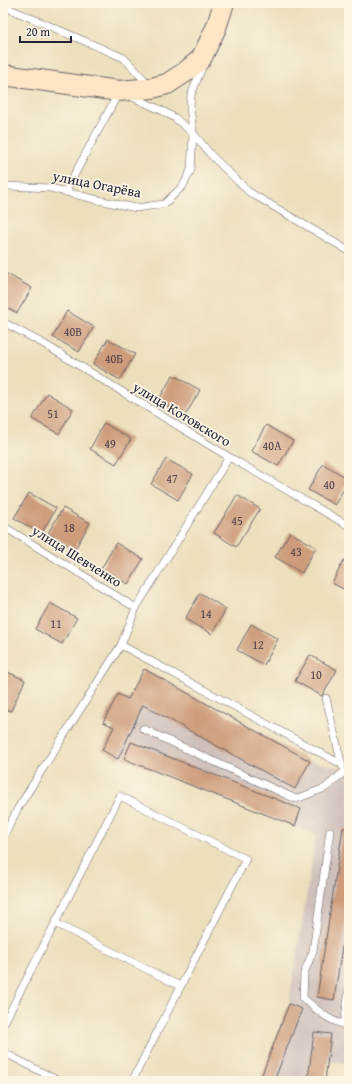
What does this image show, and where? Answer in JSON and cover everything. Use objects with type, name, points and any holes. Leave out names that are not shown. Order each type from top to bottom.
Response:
[{"type":"main road","points":[[3,76],[119,91],[152,88],[167,84],[184,73],[201,59],[216,28],[224,3]]},
{"type":"lane","points":[[3,6],[124,58],[152,88]]},
{"type":"lane","name":"улица Огарёва","points":[[3,189],[8,186],[50,188],[136,208],[164,204],[183,186],[191,170],[193,133],[190,106],[191,95],[216,28]]},
{"type":"lane","points":[[65,192],[119,91],[162,110],[175,118],[193,133],[211,155],[249,192],[349,250]]},
{"type":"lane","name":"улица Котовского","points":[[3,322],[44,344],[228,457],[349,526]]},
{"type":"lane","points":[[3,838],[18,808],[121,645],[136,608],[228,457]]},
{"type":"lane","name":"улица Шевченко","points":[[3,526],[136,608]]},
{"type":"lane","points":[[121,645],[341,764]]},
{"type":"lane","points":[[143,729],[296,799],[325,788],[346,774],[341,764],[326,698]]},
{"type":"lane","points":[[3,1025],[120,796],[246,860],[132,1081]]},
{"type":"lane","points":[[330,831],[313,951],[304,973],[303,998],[324,1016],[347,1025],[349,990]]},
{"type":"lane","points":[[55,923],[180,986]]},
{"type":"lane","points":[[3,1052],[59,1081]]},
{"type":"shaded area","points":[[144,669],[310,761],[342,768],[349,768],[349,1063],[328,1061],[325,1081],[309,1079],[308,1081],[271,1081],[261,1077],[289,1004],[316,835],[124,759],[118,759],[102,750],[113,727],[103,722],[118,694],[128,699]]},
{"type":"building","points":[[5,273],[32,288],[17,313],[3,306],[3,276]]},
{"type":"building","points":[[67,311],[94,327],[79,352],[53,337]]},
{"type":"building","points":[[108,339],[135,354],[120,380],[93,364]]},
{"type":"building","points":[[173,375],[200,390],[185,416],[158,401]]},
{"type":"building","points":[[47,393],[73,409],[59,434],[32,419]]},
{"type":"building","points":[[104,423],[131,439],[116,464],[90,449]]},
{"type":"building","points":[[266,425],[293,441],[278,466],[251,451]]},
{"type":"building","points":[[166,459],[193,474],[178,500],[151,484]]},
{"type":"building","points":[[323,464],[349,479],[335,505],[308,490]]},
{"type":"building","points":[[29,493],[56,508],[41,534],[14,518]]},
{"type":"building","points":[[237,495],[260,509],[236,547],[214,533]]},
{"type":"building","points":[[63,508],[90,523],[75,549],[48,533]]},
{"type":"building","points":[[290,532],[316,547],[302,573],[275,557]]},
{"type":"building","points":[[116,543],[143,559],[128,584],[101,569]]},
{"type":"building","points":[[344,560],[349,563],[349,592],[332,583]]},
{"type":"building","points":[[200,593],[226,609],[212,634],[185,619]]},
{"type":"building","points":[[50,603],[77,618],[62,644],[35,629]]},
{"type":"building","points":[[251,624],[278,639],[264,665],[237,650]]},
{"type":"building","points":[[310,655],[337,670],[322,696],[295,681]]},
{"type":"building","points":[[144,669],[310,761],[295,789],[143,705],[118,759],[102,750],[114,727],[103,722],[118,694],[128,699]]},
{"type":"building","points":[[3,670],[25,680],[11,711],[3,708]]},
{"type":"building","points":[[131,742],[301,809],[295,826],[124,759]]},
{"type":"building","points":[[343,828],[349,829],[349,901],[334,1000],[317,997]]},
{"type":"building","points":[[289,1004],[302,1009],[274,1081],[271,1081],[261,1077]]},
{"type":"building","points":[[314,1032],[331,1034],[325,1081],[308,1079]]}]
